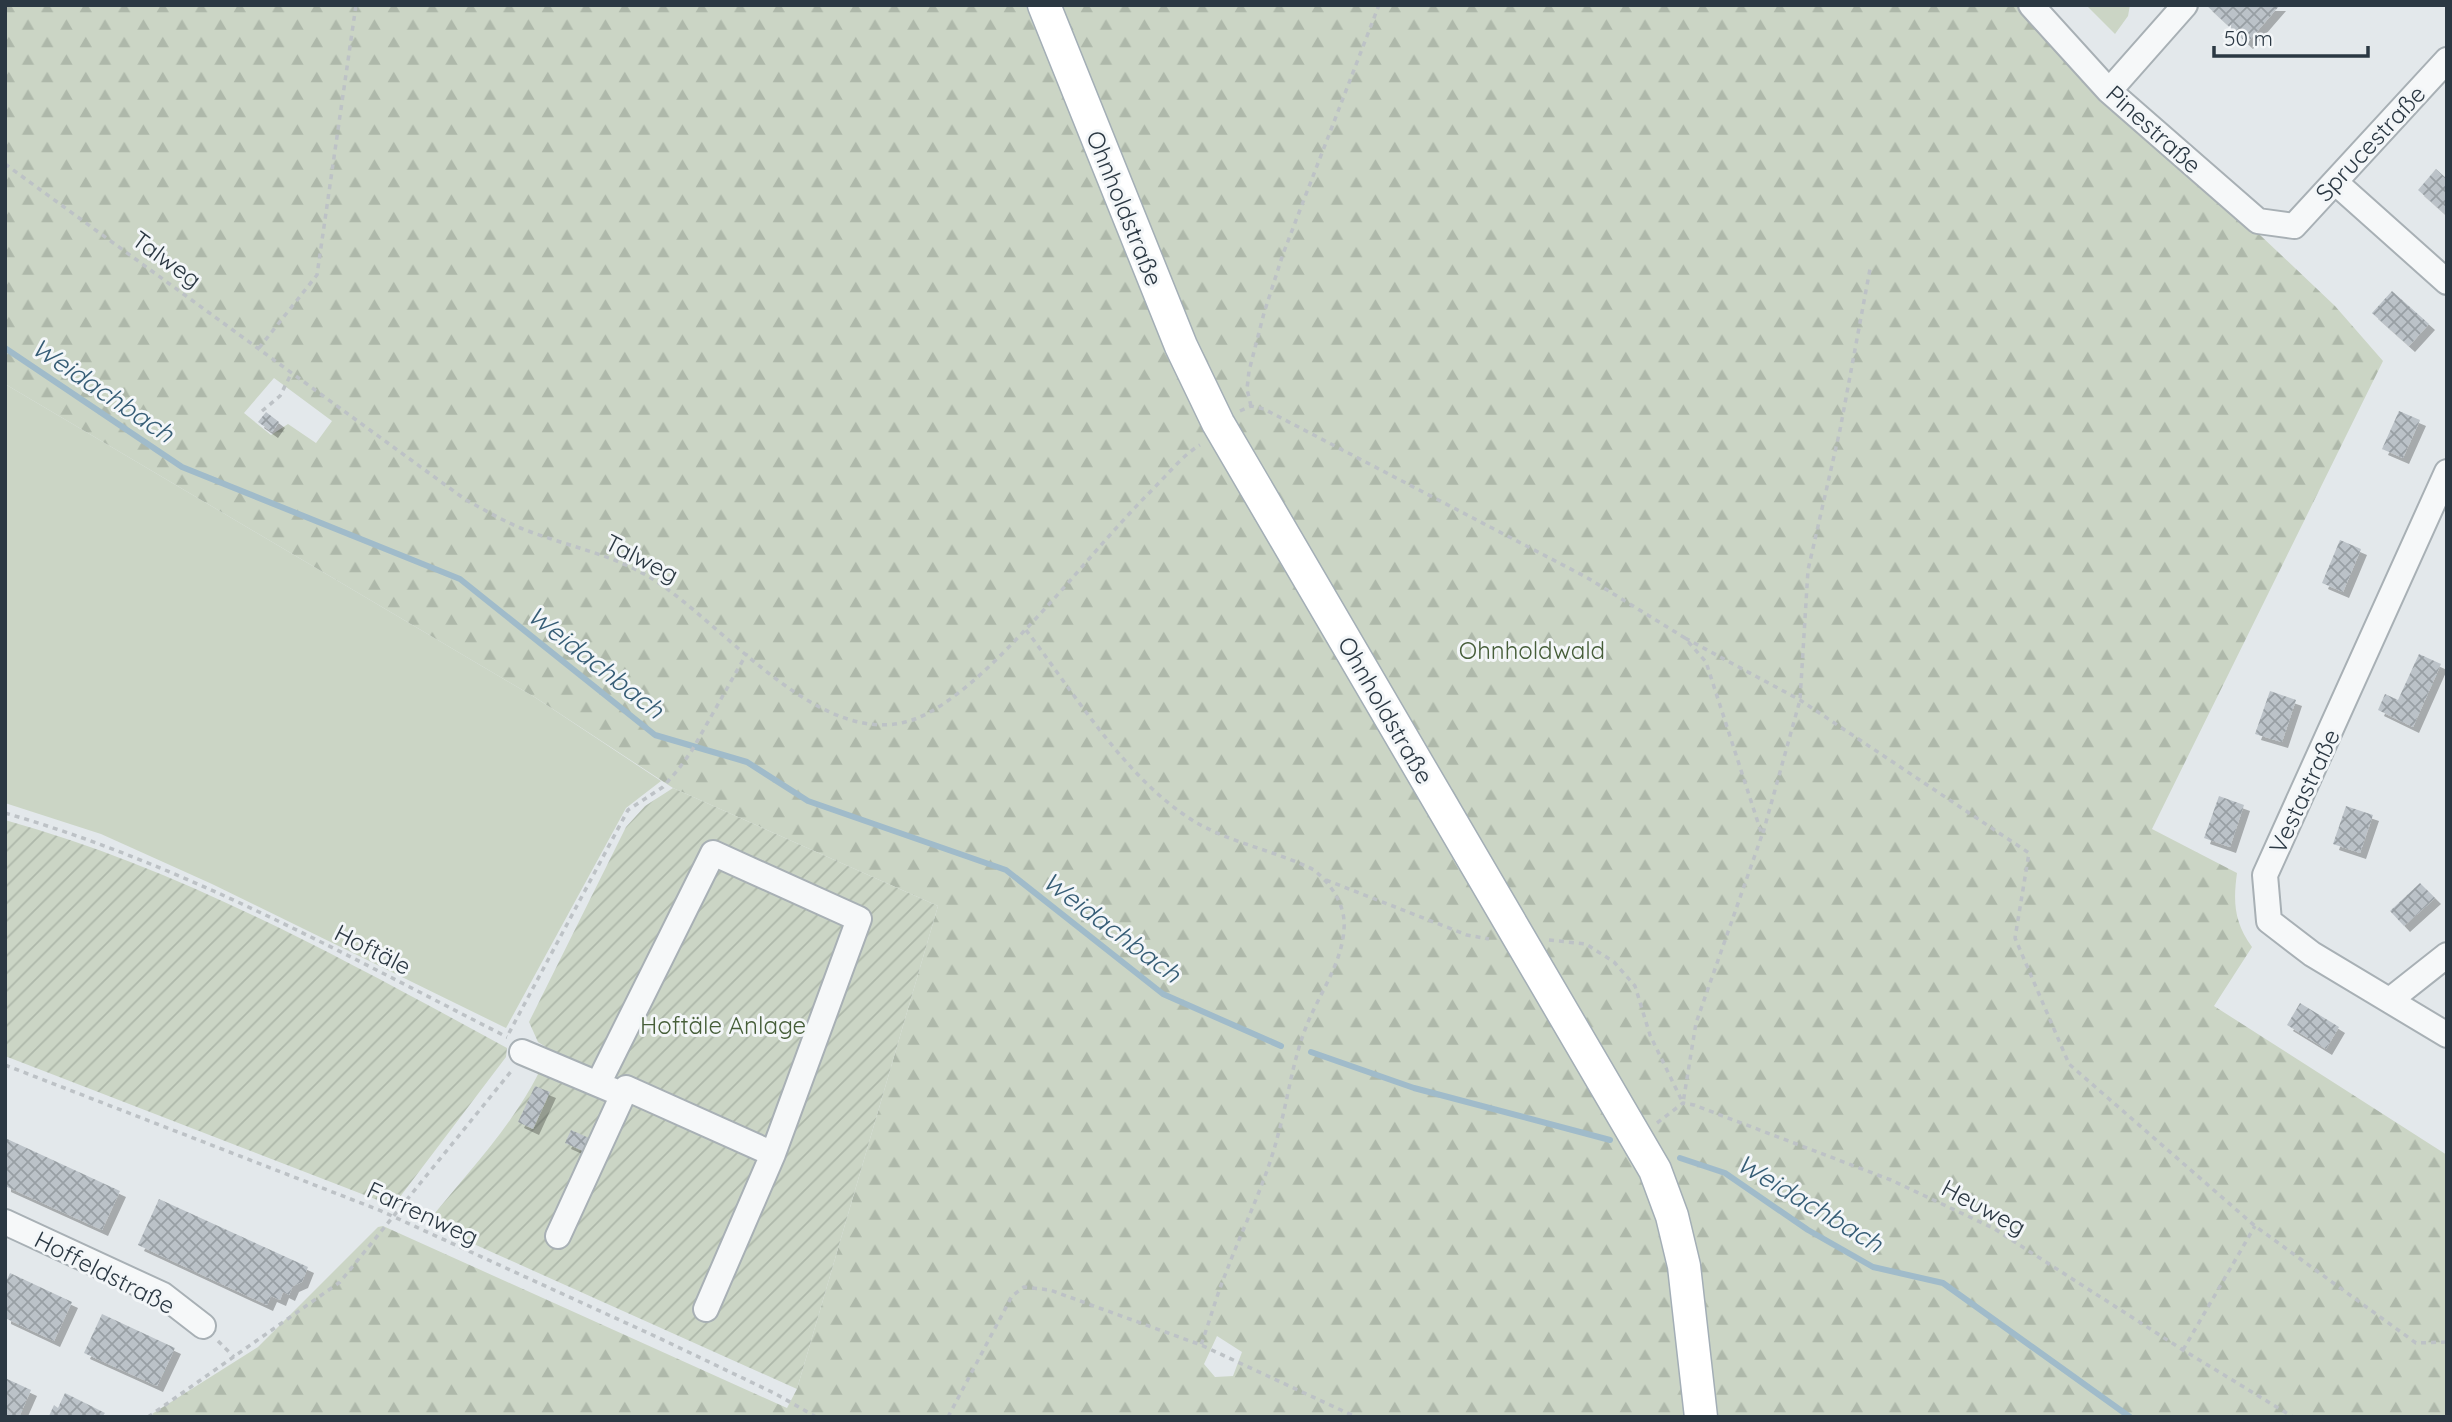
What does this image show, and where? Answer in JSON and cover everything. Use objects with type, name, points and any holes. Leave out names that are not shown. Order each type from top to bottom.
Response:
[{"type":"main road","name":"Ohnholdstraße","points":[[1044,5],[1181,346],[1220,427],[1638,1137],[1668,1204],[1684,1266],[1701,1417]]},
{"type":"street","name":"Pinestraße","points":[[2031,5],[2109,91],[2258,221],[2294,226]]},
{"type":"street","points":[[2109,91],[2185,5]]},
{"type":"street","name":"Sprucestraße","points":[[2294,226],[2447,60]]},
{"type":"street","points":[[2335,182],[2447,282]]},
{"type":"street","name":"Vestastraße","points":[[2447,472],[2265,875],[2269,920],[2312,954],[2447,1035]]},
{"type":"street","points":[[598,1084],[713,853],[859,919],[773,1154],[706,1309]]},
{"type":"street","points":[[2390,1000],[2447,955]]},
{"type":"street","points":[[515,1044],[623,1094]]},
{"type":"street","points":[[558,1236],[626,1088],[773,1154]]},
{"type":"street","name":"Hoffeldstraße","points":[[5,1222],[163,1295],[211,1334]]},
{"type":"path","points":[[259,348],[317,275],[356,5]]},
{"type":"path","points":[[1379,5],[1276,277],[1248,371],[1247,389],[1251,406],[1264,409],[1363,458],[1586,577],[1685,638],[1800,700],[2029,853],[2015,938],[2068,1064],[2255,1226],[2417,1343],[2447,1342]]},
{"type":"path","name":"Talweg","points":[[5,164],[466,500],[524,529],[615,560],[649,577],[679,596],[747,653],[830,713],[853,722],[879,726],[917,718],[939,707],[1026,630],[1147,495],[1193,449],[1251,406]]},
{"type":"path","points":[[1638,1137],[1683,1103],[1696,1023],[1762,835],[1800,700],[1808,570],[1840,430],[1870,269]]},
{"type":"path","points":[[262,411],[280,396],[292,372]]},
{"type":"path","points":[[1026,630],[1132,766],[1164,799],[1196,822],[1293,860],[1326,880],[1467,935],[1492,939],[1586,944],[1614,962],[1635,986],[1650,1035],[1683,1103]]},
{"type":"path","points":[[1685,638],[1706,662],[1762,835]]},
{"type":"path","points":[[148,1417],[340,1282],[519,1062],[515,1044],[628,810],[663,787],[691,752],[747,653]]},
{"type":"path","name":"Hoftäle","points":[[5,813],[113,847],[251,908],[515,1044]]},
{"type":"path","points":[[1201,1345],[1225,1273],[1268,1165],[1278,1134],[1285,1092],[1306,1027],[1341,950],[1345,927],[1342,908],[1326,880]]},
{"type":"path","name":"Farrenweg","points":[[5,1065],[212,1143],[395,1217],[659,1338],[816,1417]]},
{"type":"path","name":"Heuweg","points":[[1683,1103],[1756,1126],[1891,1180],[1993,1228],[2293,1417]]},
{"type":"path","points":[[2183,1350],[2255,1226]]},
{"type":"path","points":[[948,1417],[1012,1296],[1024,1287],[1050,1290],[1201,1345],[1356,1417]]},
{"type":"path","points":[[211,1334],[233,1357]]},
{"type":"green space","name":"Ohnholdwald","points":[[5,5],[2017,5],[2335,306],[2383,361],[2152,829],[2237,873],[2236,912],[2252,947],[2214,1006],[2447,1155],[2447,1417],[156,1417],[152,1414],[258,1347],[378,1227],[383,1226],[787,1408],[797,1389],[938,906],[673,788],[536,698],[5,384]],"holes":[[[274,378],[332,421],[316,443],[288,424],[271,435],[244,413]],[[1217,1336],[1242,1352],[1233,1376],[1215,1377],[1204,1364]]]},
{"type":"green space","points":[[2086,5],[2130,5],[2128,16],[2115,34]]},
{"type":"green space","points":[[5,384],[536,698],[661,781],[626,808],[506,1028],[212,884],[101,834],[5,803]]},
{"type":"green space","name":"Hoftäle Anlage","points":[[673,788],[938,906],[797,1389],[427,1223],[495,1140],[526,1096],[549,1049],[538,1042],[529,1022],[626,827],[645,806]]},
{"type":"green space","points":[[5,820],[136,864],[262,920],[507,1048],[506,1057],[393,1206],[5,1056]]},
{"type":"building","points":[[2206,5],[2280,5],[2247,43]]},
{"type":"building","points":[[2436,169],[2447,179],[2447,216],[2418,190]]},
{"type":"building","points":[[2392,291],[2429,324],[2409,346],[2372,313]]},
{"type":"building","points":[[2399,411],[2420,420],[2403,458],[2382,449]]},
{"type":"building","points":[[266,412],[279,422],[272,432],[258,422]]},
{"type":"building","points":[[2340,540],[2361,549],[2343,592],[2322,583]]},
{"type":"building","points":[[2419,654],[2441,664],[2413,727],[2378,710],[2385,694],[2398,700]]},
{"type":"building","points":[[2270,691],[2296,700],[2282,742],[2255,734]]},
{"type":"building","points":[[2219,796],[2244,805],[2230,847],[2204,838]]},
{"type":"building","points":[[2346,806],[2373,815],[2360,853],[2333,844]]},
{"type":"building","points":[[2420,883],[2435,898],[2404,926],[2390,911]]},
{"type":"building","points":[[2300,1003],[2339,1027],[2326,1049],[2287,1025]]},
{"type":"building","points":[[535,1086],[550,1092],[533,1129],[518,1122]]},
{"type":"building","points":[[571,1130],[589,1138],[583,1151],[565,1143]]},
{"type":"building","points":[[5,1138],[120,1191],[102,1230],[5,1186]]},
{"type":"building","points":[[159,1199],[308,1267],[302,1282],[293,1286],[289,1295],[283,1292],[280,1300],[271,1296],[267,1305],[138,1245]]},
{"type":"building","points":[[10,1273],[72,1302],[54,1341],[5,1318],[5,1284]]},
{"type":"building","points":[[102,1314],[175,1348],[157,1386],[84,1353]]},
{"type":"building","points":[[5,1378],[31,1390],[19,1417],[5,1417]]},
{"type":"building","points":[[65,1393],[105,1413],[102,1417],[49,1416],[54,1405],[58,1408]]},
{"type":"waterway","name":"Weidachbach","points":[[5,348],[182,467],[460,579],[655,735],[747,762],[808,801],[1006,870],[1163,994],[1281,1046]]},
{"type":"waterway","name":"Weidachbach","points":[[1311,1052],[1414,1088],[1610,1140]]},
{"type":"waterway","name":"Weidachbach","points":[[1680,1158],[1725,1173],[1808,1230],[1873,1267],[1943,1283],[2130,1417]]}]
